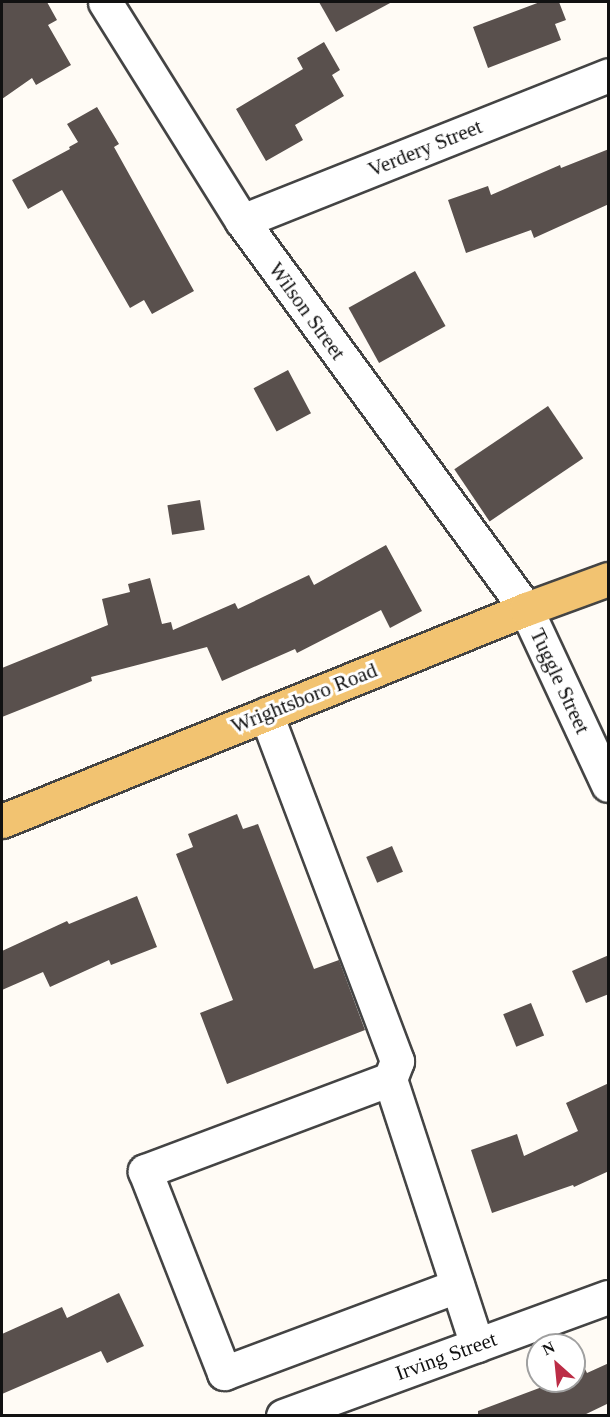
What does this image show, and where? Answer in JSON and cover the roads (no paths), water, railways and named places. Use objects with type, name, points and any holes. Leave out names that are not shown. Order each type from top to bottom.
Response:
[{"type":"main road","name":"Wrightsboro Road","points":[[2,821],[526,609],[609,579]]},
{"type":"street","name":"Wilson Street","points":[[105,2],[242,221],[526,609]]},
{"type":"street","name":"Verdery Street","points":[[242,221],[609,75]]},
{"type":"street","name":"Tuggle Street","points":[[526,609],[609,785]]},
{"type":"street","points":[[266,714],[397,1061],[390,1079],[477,1345]]},
{"type":"street","points":[[390,1079],[145,1171],[224,1373],[457,1286]]},
{"type":"street","name":"Irving Street","points":[[283,1416],[609,1297]]}]
